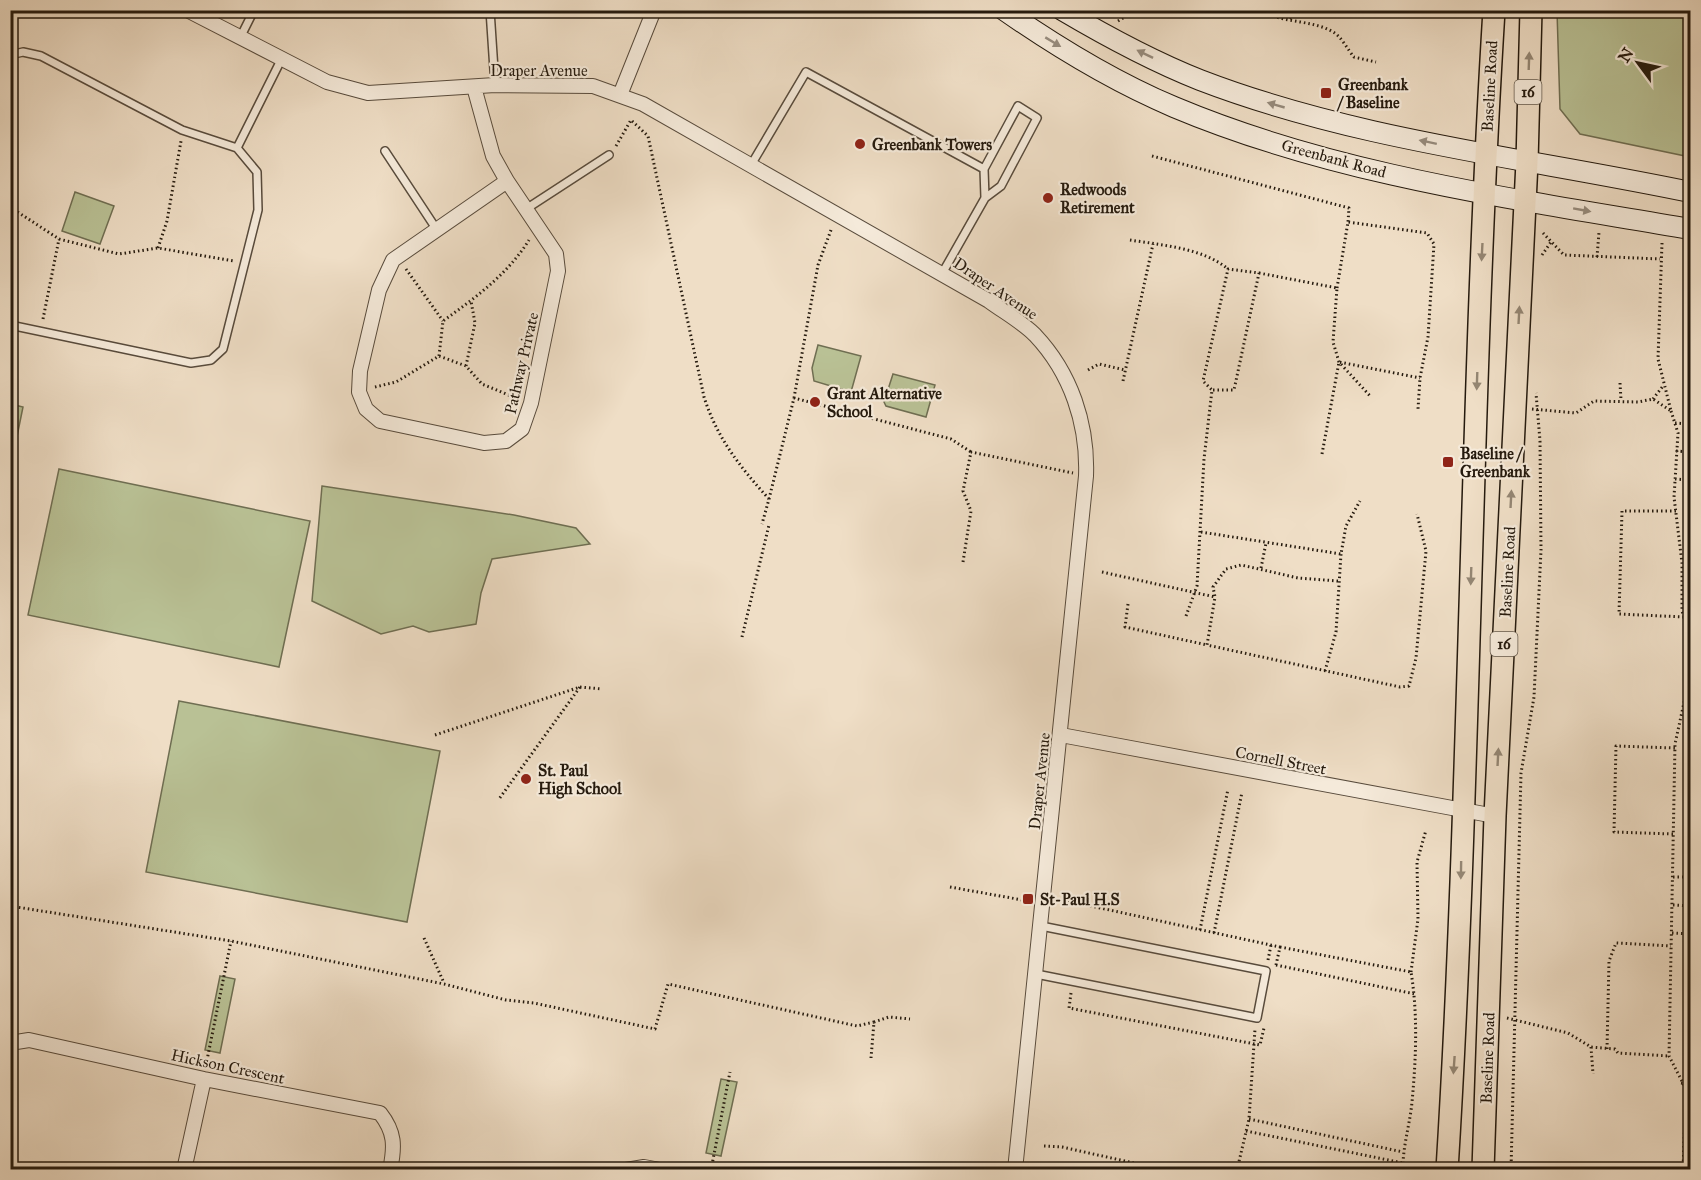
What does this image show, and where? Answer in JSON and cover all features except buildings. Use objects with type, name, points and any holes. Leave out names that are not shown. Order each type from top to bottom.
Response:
[{"type":"main road","name":"Greenbank Road","points":[[1004,10],[1106,73],[1173,107],[1295,149],[1400,176],[1485,194],[1690,229]]},
{"type":"main road","points":[[1062,10],[1099,32],[1198,79],[1261,101],[1332,121],[1485,154],[1690,192]]},
{"type":"main road","name":"Baseline Road","points":[[1448,1170],[1458,1007],[1462,811],[1485,154],[1494,10]]},
{"type":"main road","name":"Baseline Road","points":[[1483,1170],[1495,816],[1527,162],[1531,10]]},
{"type":"street","name":"Draper Avenue","points":[[187,10],[281,60],[327,81],[368,93],[495,85],[593,86],[644,104],[943,272],[1034,333],[1059,365],[1084,428],[1086,476],[1016,1170]]},
{"type":"street","points":[[620,95],[654,10]]},
{"type":"street","name":"Pathway Private","points":[[359,392],[366,409],[380,421],[484,443],[506,441],[522,429],[531,404],[558,271],[556,254],[493,156],[474,87]]},
{"type":"street","points":[[359,392],[360,371],[379,290],[393,260],[507,181]]},
{"type":"street","name":"Cornell Street","points":[[1061,735],[1495,816]]},
{"type":"street","name":"Hickson Crescent","points":[[10,1043],[29,1040],[204,1079],[380,1113],[391,1128],[394,1148],[390,1170]]},
{"type":"street","points":[[184,1170],[204,1079]]},
{"type":"street","points":[[626,1170],[644,1167],[660,1170]]},
{"type":"lane","points":[[240,38],[254,10]]},
{"type":"lane","points":[[490,10],[495,85]]},
{"type":"lane","points":[[10,55],[23,52],[41,56],[182,130],[237,148],[257,172],[258,210],[223,349],[211,360],[191,363],[10,326]]},
{"type":"lane","points":[[237,148],[281,60]]},
{"type":"lane","points":[[751,165],[806,72],[984,169]]},
{"type":"lane","points":[[943,272],[985,198],[1001,186],[1037,118],[1018,106],[984,169],[985,198]]},
{"type":"lane","points":[[385,151],[437,230]]},
{"type":"lane","points":[[526,209],[609,154]]},
{"type":"lane","points":[[1036,974],[1257,1018],[1266,971],[1041,926]]},
{"type":"path","points":[[1117,22],[1136,10]]},
{"type":"path","points":[[1261,10],[1272,18],[1290,19],[1334,32],[1354,57],[1376,62]]},
{"type":"path","points":[[1290,19],[1302,10]]},
{"type":"path","points":[[609,154],[621,141],[631,120],[648,136],[704,396],[713,425],[746,474],[769,499]]},
{"type":"path","points":[[158,248],[167,221],[180,158],[182,130]]},
{"type":"path","points":[[1152,156],[1350,208],[1337,288],[1333,342],[1339,362],[1371,397]]},
{"type":"path","points":[[10,207],[59,239],[118,254],[158,248],[244,263]]},
{"type":"path","points":[[1348,222],[1427,233],[1434,244],[1428,338],[1420,378],[1418,409]]},
{"type":"path","points":[[443,321],[471,301],[517,260],[538,227]]},
{"type":"path","points":[[762,524],[794,398],[818,265],[831,230]]},
{"type":"path","points":[[1597,257],[1599,230]]},
{"type":"path","points":[[1545,235],[1564,255],[1661,259]]},
{"type":"path","points":[[40,332],[59,239]]},
{"type":"path","points":[[1130,240],[1177,248],[1219,261],[1228,269],[1337,288]]},
{"type":"path","points":[[1539,260],[1551,242]]},
{"type":"path","points":[[1662,243],[1658,359],[1678,433],[1675,479],[1676,511],[1684,617],[1689,625],[1690,634]]},
{"type":"path","points":[[1123,381],[1153,244]]},
{"type":"path","points":[[393,260],[403,265],[443,321],[439,356]]},
{"type":"path","points":[[1228,269],[1203,381],[1212,390],[1234,390],[1259,273]]},
{"type":"path","points":[[465,366],[475,323],[471,301]]},
{"type":"path","points":[[439,356],[465,366],[482,384],[531,404]]},
{"type":"path","points":[[359,392],[396,382],[439,356]]},
{"type":"path","points":[[1339,362],[1420,378]]},
{"type":"path","points":[[1322,454],[1339,362]]},
{"type":"path","points":[[1088,370],[1099,364],[1126,370]]},
{"type":"path","points":[[1620,383],[1621,400]]},
{"type":"path","points":[[1511,1170],[1521,773],[1534,697],[1541,550],[1539,410],[1535,385]]},
{"type":"path","points":[[1527,409],[1576,413],[1594,401],[1644,402],[1653,399],[1664,385]]},
{"type":"path","points":[[1186,616],[1195,592],[1201,532],[1204,459],[1212,390]]},
{"type":"path","points":[[794,398],[951,439],[971,452],[1086,476]]},
{"type":"path","points":[[1653,399],[1671,411]]},
{"type":"path","points":[[1675,423],[1690,424]]},
{"type":"path","points":[[963,562],[971,511],[963,491],[971,452]]},
{"type":"path","points":[[1676,452],[1690,452]]},
{"type":"path","points":[[1675,479],[1690,480]]},
{"type":"path","points":[[1324,671],[1336,632],[1340,595],[1338,581],[1346,526],[1360,501]]},
{"type":"path","points":[[1676,511],[1622,511],[1619,614],[1684,617]]},
{"type":"path","points":[[1128,604],[1125,627],[1400,687],[1409,686],[1416,658],[1426,551],[1417,514]]},
{"type":"path","points":[[742,637],[770,525]]},
{"type":"path","points":[[1201,532],[1341,554]]},
{"type":"path","points":[[1262,568],[1267,543]]},
{"type":"path","points":[[1207,645],[1215,597],[1213,587],[1226,569],[1241,565],[1298,578],[1338,581]]},
{"type":"path","points":[[1102,572],[1215,597]]},
{"type":"path","points":[[1683,1170],[1686,1089],[1669,1056],[1675,748],[1690,675]]},
{"type":"path","points":[[499,799],[580,687]]},
{"type":"path","points":[[435,735],[580,687],[602,689]]},
{"type":"path","points":[[1673,834],[1614,832],[1616,746],[1675,748]]},
{"type":"path","points":[[1200,930],[1228,789]]},
{"type":"path","points":[[1214,933],[1242,792]]},
{"type":"path","points":[[1403,1163],[1412,1104],[1415,994],[1411,972],[1418,919],[1418,862],[1426,830]]},
{"type":"path","points":[[1673,876],[1690,877]]},
{"type":"path","points":[[950,887],[1043,904]]},
{"type":"path","points":[[1068,901],[1280,947],[1411,972]]},
{"type":"path","points":[[1673,905],[1690,906]]},
{"type":"path","points":[[10,906],[231,941],[444,984],[506,1000],[655,1029],[668,984],[857,1026],[889,1017],[910,1019]]},
{"type":"path","points":[[1672,933],[1690,934]]},
{"type":"path","points":[[424,938],[444,984]]},
{"type":"path","points":[[204,1079],[231,941]]},
{"type":"path","points":[[1607,1049],[1609,961],[1616,943],[1672,946]]},
{"type":"path","points":[[1274,976],[1280,947]]},
{"type":"path","points":[[1276,965],[1415,994]]},
{"type":"path","points":[[1065,988],[1071,989],[1069,1008],[1260,1045],[1265,1022]]},
{"type":"path","points":[[1237,1170],[1249,1119],[1252,1043],[1257,1018]]},
{"type":"path","points":[[1502,1018],[1515,1018],[1568,1033],[1592,1047],[1615,1049],[1618,1053],[1669,1056]]},
{"type":"path","points":[[871,1058],[874,1022]]},
{"type":"path","points":[[1592,1047],[1593,1074]]},
{"type":"path","points":[[711,1170],[730,1072]]},
{"type":"path","points":[[1681,1083],[1690,1084]]},
{"type":"path","points":[[1249,1119],[1404,1153]]},
{"type":"path","points":[[1246,1131],[1403,1163],[1409,1170]]},
{"type":"path","points":[[1044,1146],[1062,1147],[1165,1170]]},
{"type":"green space","points":[[1557,11],[1690,11],[1690,157],[1580,134],[1560,109]]},
{"type":"green space","points":[[75,192],[114,206],[100,244],[62,231]]},
{"type":"green space","points":[[818,345],[861,356],[851,392],[814,381],[812,368]]},
{"type":"green space","points":[[893,374],[935,385],[926,417],[886,406],[884,402]]},
{"type":"green space","points":[[10,404],[23,407],[11,466]]},
{"type":"green space","points":[[59,469],[310,521],[279,667],[28,615]]},
{"type":"green space","points":[[322,486],[514,515],[576,528],[590,544],[492,559],[481,593],[476,624],[429,632],[413,626],[381,634],[312,601]]},
{"type":"green space","points":[[179,701],[440,751],[407,922],[146,872]]},
{"type":"green space","points":[[220,976],[235,979],[220,1053],[205,1050]]},
{"type":"green space","points":[[721,1079],[737,1082],[721,1156],[706,1153]]},
{"type":"place","name":"Greenbank / Baseline","points":[[1326,93]]},
{"type":"place","name":"Greenbank Towers","points":[[860,144]]},
{"type":"place","name":"Redwoods Retirement","points":[[1048,198]]},
{"type":"place","name":"Grant Alternative School","points":[[815,402]]},
{"type":"place","name":"Baseline / Greenbank","points":[[1448,462]]},
{"type":"place","name":"St. Paul High School","points":[[526,779]]},
{"type":"place","name":"St-Paul H.S","points":[[1028,899]]}]
